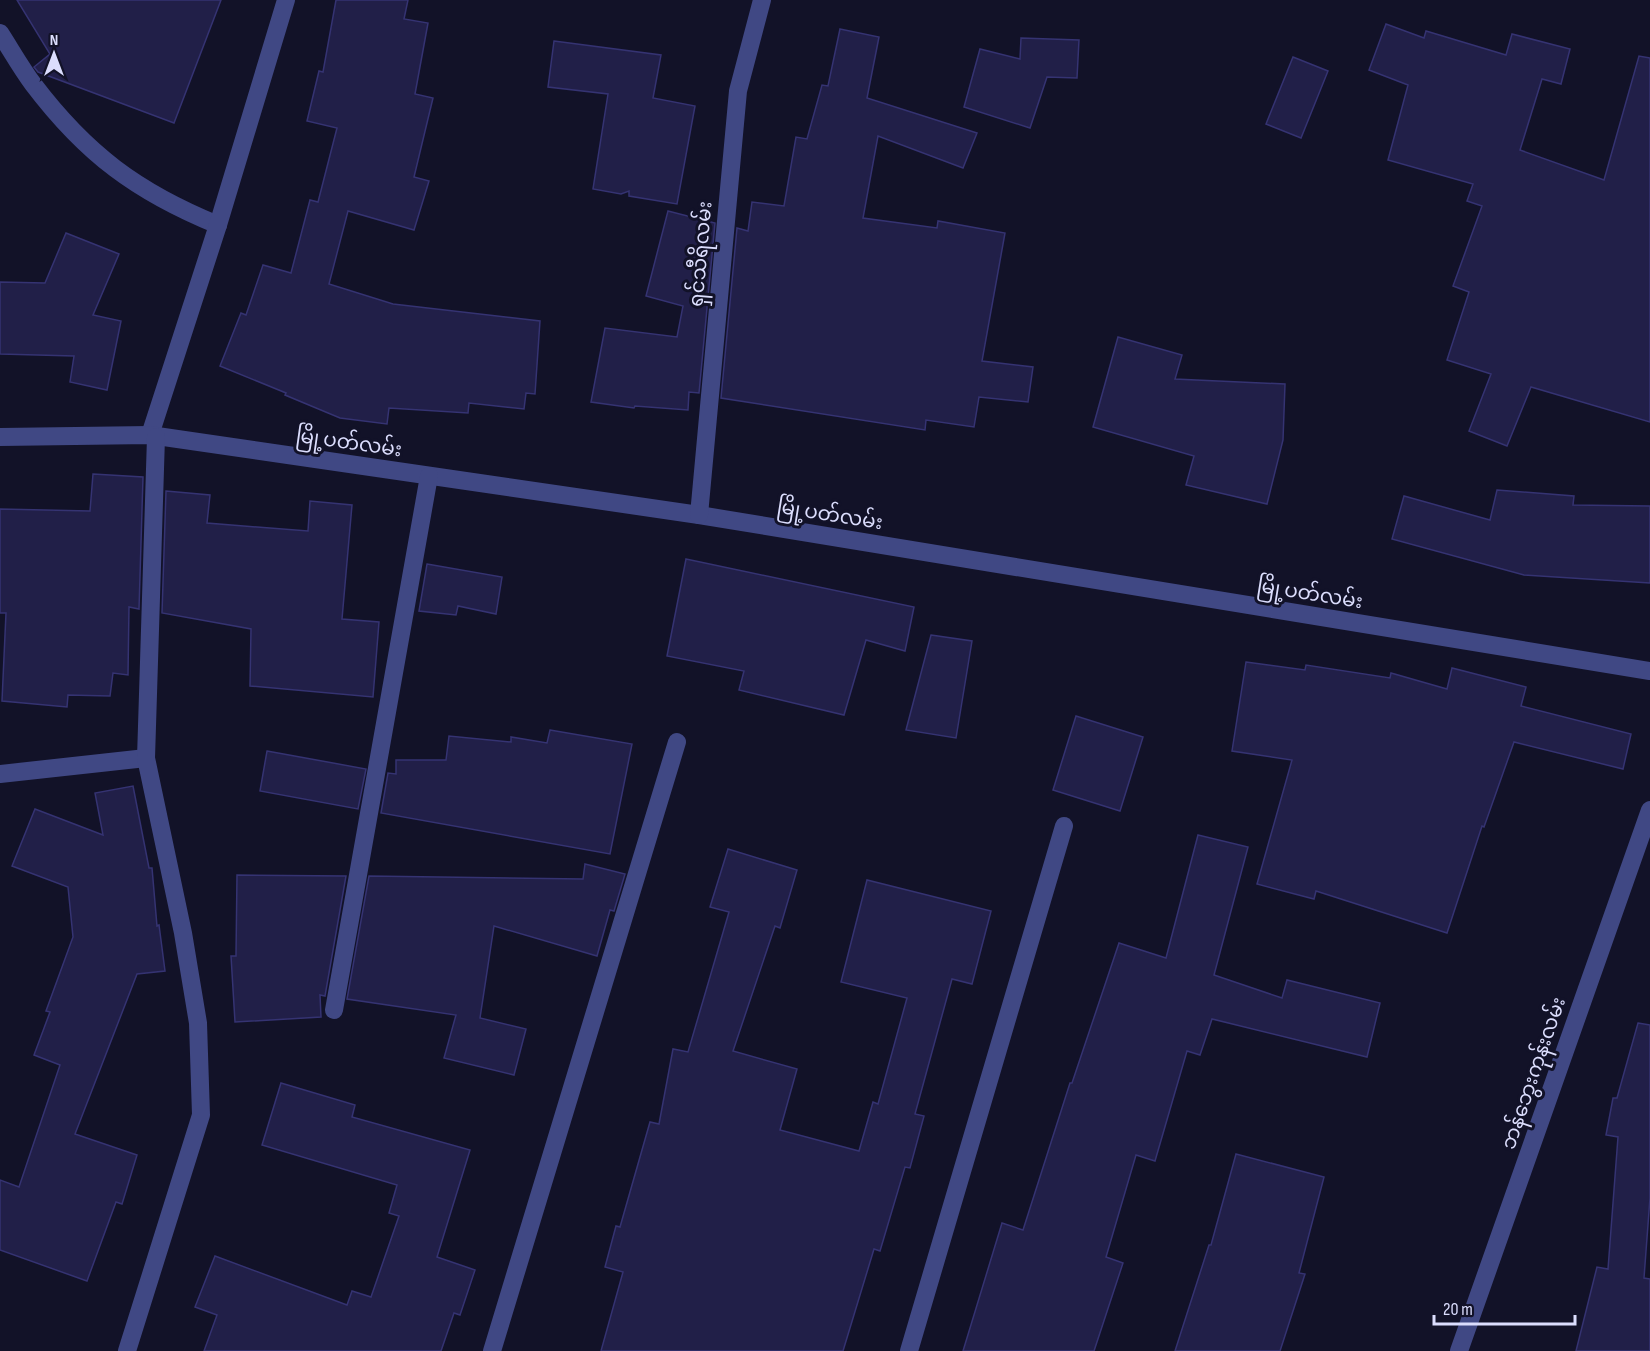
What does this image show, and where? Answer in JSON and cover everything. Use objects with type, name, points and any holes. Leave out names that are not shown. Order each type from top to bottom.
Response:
[{"type":"street","points":[[127,1351],[201,1115],[198,1023],[183,933],[146,758],[153,436],[286,0]]},
{"type":"street","name":"ရှင်သီရိလမ်း","points":[[699,515],[738,91],[762,0]]},
{"type":"street","points":[[0,33],[32,83],[69,128],[114,171],[175,207],[218,225]]},
{"type":"street","name":"မြို့ပတ်လမ်း","points":[[0,437],[153,436],[699,515],[1650,671]]},
{"type":"street","points":[[334,1010],[429,476]]},
{"type":"street","points":[[492,1351],[677,742]]},
{"type":"street","points":[[0,774],[146,758]]},
{"type":"street","name":"ဘန်ဘွေးကုန်းလမ်း","points":[[1459,1351],[1650,810]]},
{"type":"street","points":[[909,1351],[1064,826]]},
{"type":"building","points":[[17,0],[221,0],[174,123],[38,72],[34,67],[50,54]]},
{"type":"building","points":[[336,0],[408,0],[404,19],[428,23],[415,94],[433,98],[414,177],[429,181],[414,230],[348,211],[329,284],[393,304],[540,321],[535,394],[526,393],[524,409],[469,403],[468,413],[389,408],[387,424],[340,418],[220,366],[241,313],[246,315],[263,265],[291,273],[310,200],[318,202],[337,128],[307,121],[319,71],[323,72]]},
{"type":"building","points":[[1386,24],[1424,38],[1426,31],[1506,55],[1512,34],[1570,49],[1561,84],[1542,79],[1520,150],[1604,180],[1639,56],[1650,58],[1650,422],[1531,387],[1507,446],[1469,431],[1491,374],[1447,360],[1469,292],[1453,286],[1482,206],[1467,201],[1473,184],[1388,160],[1408,85],[1369,70]]},
{"type":"building","points":[[840,29],[879,37],[867,98],[977,133],[963,168],[878,136],[863,218],[937,228],[938,221],[1005,233],[982,361],[1033,367],[1028,402],[979,397],[974,427],[926,420],[925,430],[721,398],[737,228],[748,231],[752,202],[784,206],[796,137],[807,139],[822,85],[828,86]]},
{"type":"building","points":[[1021,38],[1079,40],[1077,78],[1047,77],[1030,128],[964,107],[980,49],[1020,59]]},
{"type":"building","points":[[554,41],[661,55],[653,98],[695,106],[677,204],[629,196],[629,191],[621,194],[593,189],[608,94],[548,87]]},
{"type":"building","points":[[1293,57],[1328,71],[1301,138],[1266,124]]},
{"type":"building","points":[[668,211],[715,223],[699,393],[689,392],[688,410],[635,406],[634,408],[591,402],[605,328],[677,337],[683,306],[646,296]]},
{"type":"building","points":[[66,233],[119,254],[93,315],[121,321],[107,390],[70,382],[74,356],[0,354],[0,282],[45,283]]},
{"type":"building","points":[[1118,337],[1182,355],[1175,379],[1285,384],[1283,440],[1267,504],[1186,485],[1194,456],[1093,427]]},
{"type":"building","points":[[93,474],[143,477],[139,609],[129,607],[128,675],[113,673],[110,696],[68,695],[67,707],[2,701],[6,613],[0,613],[0,509],[90,511]]},
{"type":"building","points":[[1497,490],[1574,496],[1573,505],[1650,506],[1650,583],[1524,575],[1392,539],[1404,496],[1490,520]]},
{"type":"building","points":[[166,491],[210,495],[207,523],[308,531],[310,501],[352,505],[342,619],[379,622],[373,697],[250,686],[251,629],[162,613]]},
{"type":"building","points":[[686,559],[914,607],[905,651],[866,640],[844,715],[739,690],[744,671],[667,656]]},
{"type":"building","points":[[427,564],[502,577],[496,614],[458,606],[456,615],[419,611]]},
{"type":"building","points":[[931,635],[972,641],[956,738],[906,730]]},
{"type":"building","points":[[1246,662],[1305,670],[1306,665],[1390,678],[1391,673],[1447,689],[1452,668],[1526,687],[1521,706],[1631,734],[1623,769],[1514,742],[1484,827],[1482,826],[1447,933],[1316,891],[1314,899],[1257,884],[1292,760],[1232,751]]},
{"type":"building","points":[[1076,716],[1143,737],[1120,811],[1053,790]]},
{"type":"building","points":[[550,730],[632,744],[610,854],[381,813],[388,773],[396,774],[396,760],[446,760],[449,736],[511,742],[511,737],[547,743]]},
{"type":"building","points":[[267,751],[366,769],[358,809],[260,791]]},
{"type":"building","points":[[133,786],[149,868],[152,868],[157,926],[159,925],[165,971],[137,974],[75,1134],[137,1155],[122,1204],[116,1202],[87,1281],[0,1250],[0,1180],[19,1187],[60,1065],[34,1055],[50,1012],[46,1011],[73,937],[68,887],[12,866],[35,809],[103,835],[95,793]]},
{"type":"building","points":[[1198,835],[1248,847],[1214,975],[1282,998],[1287,980],[1380,1003],[1367,1057],[1212,1019],[1200,1055],[1187,1051],[1155,1161],[1136,1155],[1106,1257],[1123,1263],[1094,1351],[963,1351],[1002,1223],[1023,1230],[1070,1083],[1072,1083],[1119,943],[1166,958]]},
{"type":"building","points":[[728,849],[797,870],[780,928],[775,926],[733,1051],[797,1069],[780,1130],[859,1151],[873,1102],[878,1104],[907,998],[841,982],[867,880],[991,911],[972,984],[952,979],[915,1114],[924,1116],[910,1168],[905,1167],[880,1251],[874,1249],[843,1351],[601,1351],[623,1272],[605,1267],[616,1226],[620,1227],[650,1122],[659,1124],[673,1049],[688,1052],[729,912],[710,907]]},
{"type":"building","points":[[585,864],[625,874],[614,911],[610,910],[597,956],[494,926],[480,1018],[526,1029],[514,1075],[444,1058],[456,1015],[347,999],[369,876],[583,879]]},
{"type":"building","points":[[237,875],[346,876],[325,996],[320,995],[321,1017],[235,1022],[231,956],[236,956]]},
{"type":"building","points":[[1638,1023],[1650,1025],[1650,1198],[1644,1278],[1650,1279],[1650,1351],[1576,1351],[1597,1267],[1608,1269],[1618,1137],[1606,1135],[1613,1098],[1617,1098]]},
{"type":"building","points":[[281,1083],[355,1105],[352,1117],[470,1150],[437,1257],[475,1270],[460,1315],[454,1313],[441,1351],[204,1351],[217,1315],[195,1307],[215,1256],[347,1305],[352,1291],[371,1297],[399,1216],[389,1213],[397,1185],[262,1145]]},
{"type":"building","points":[[1236,1154],[1324,1177],[1299,1273],[1305,1274],[1280,1351],[1175,1351],[1209,1245],[1211,1245]]}]
